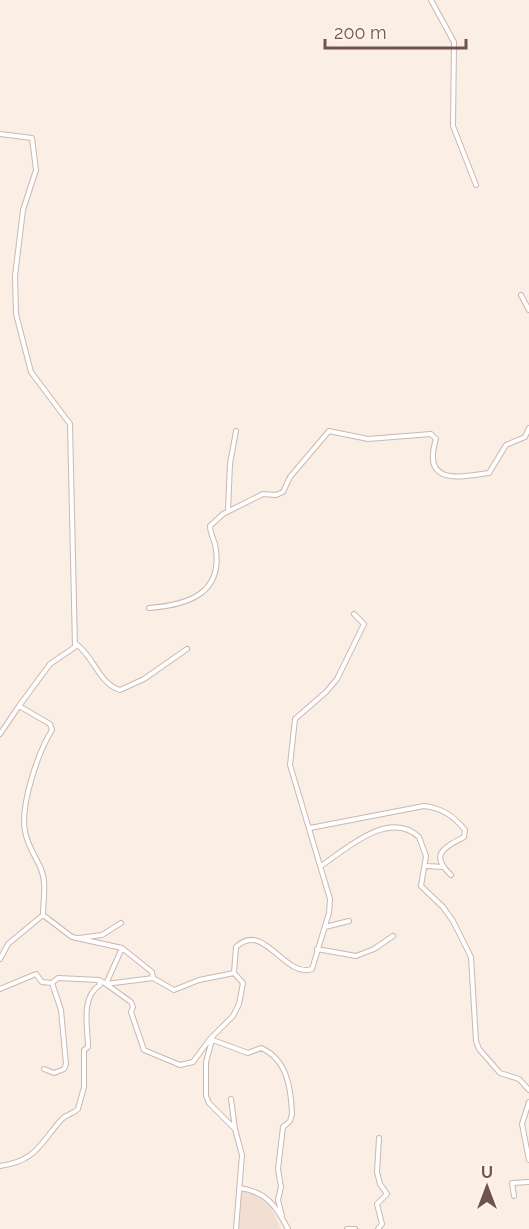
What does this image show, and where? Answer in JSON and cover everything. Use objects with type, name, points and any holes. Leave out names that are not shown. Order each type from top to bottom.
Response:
[{"type":"street","points":[[432,0],[454,42],[453,126],[476,185]]},
{"type":"street","points":[[0,134],[32,138],[36,170],[23,210],[15,276],[16,314],[31,372],[70,424],[76,644],[69,654],[50,664],[0,734]]},
{"type":"street","points":[[521,295],[529,310]]},
{"type":"street","points":[[149,608],[181,604],[209,587],[213,579],[215,562],[215,544],[210,526],[216,519],[263,494],[276,495],[283,492],[288,480],[329,431],[368,439],[431,434],[436,439],[431,462],[436,471],[441,474],[466,474],[489,473],[506,445],[525,437],[529,428]]},
{"type":"street","points":[[228,512],[230,464],[236,431]]},
{"type":"street","points":[[0,989],[36,974],[42,982],[52,983],[58,978],[99,981],[131,1002],[142,1047],[147,1052],[186,1065],[193,1062],[232,1016],[239,1004],[243,983],[234,973],[236,947],[243,942],[253,940],[265,944],[291,965],[307,970],[312,969],[316,963],[317,949],[330,899],[290,765],[293,724],[298,714],[326,692],[337,679],[364,624],[354,614]]},
{"type":"street","points":[[76,644],[90,655],[109,685],[120,690],[144,679],[187,649]]},
{"type":"street","points":[[0,959],[8,944],[43,915],[45,881],[25,831],[24,818],[34,767],[42,746],[52,730],[50,724],[19,706]]},
{"type":"street","points":[[310,828],[424,806],[436,807],[450,815],[465,833],[462,838],[451,842],[443,849],[441,857],[443,867],[451,875]]},
{"type":"street","points":[[321,866],[374,831],[387,828],[416,834],[426,849],[427,866],[421,886],[443,907],[453,921],[471,957],[478,1047],[500,1073],[519,1079],[529,1090]]},
{"type":"street","points":[[427,866],[443,867]]},
{"type":"street","points":[[43,915],[72,937],[122,948],[152,972],[153,978]]},
{"type":"street","points":[[324,927],[349,921]]},
{"type":"street","points":[[72,937],[87,938],[102,935],[121,923]]},
{"type":"street","points":[[317,949],[356,956],[393,936]]},
{"type":"street","points":[[106,984],[122,948]]},
{"type":"street","points":[[106,984],[153,978],[174,990],[199,980],[234,973]]},
{"type":"street","points":[[0,1166],[23,1161],[38,1150],[61,1120],[78,1109],[84,1087],[84,1050],[88,1047],[87,1003],[92,991],[100,985],[99,981]]},
{"type":"street","points":[[44,1069],[54,1073],[64,1069],[66,1064],[61,1010],[52,983]]},
{"type":"street","points":[[211,1039],[206,1062],[206,1096],[208,1103],[236,1130]]},
{"type":"street","points":[[211,1039],[248,1053],[261,1048],[274,1054],[282,1063],[292,1114],[290,1121],[283,1127],[278,1163],[281,1187],[278,1200],[288,1229]]},
{"type":"street","points":[[231,1099],[242,1155],[236,1229]]},
{"type":"street","points":[[529,1102],[522,1124],[529,1160]]},
{"type":"street","points":[[378,1229],[382,1224],[378,1203],[387,1194],[380,1184],[377,1172],[379,1138]]},
{"type":"street","points":[[514,1196],[512,1184],[529,1182]]},
{"type":"street","points":[[240,1188],[260,1192],[282,1216]]},
{"type":"street","points":[[347,1229],[355,1229]]},
{"type":"shaded area","points":[[238,1187],[264,1193],[281,1229],[234,1229]]}]
